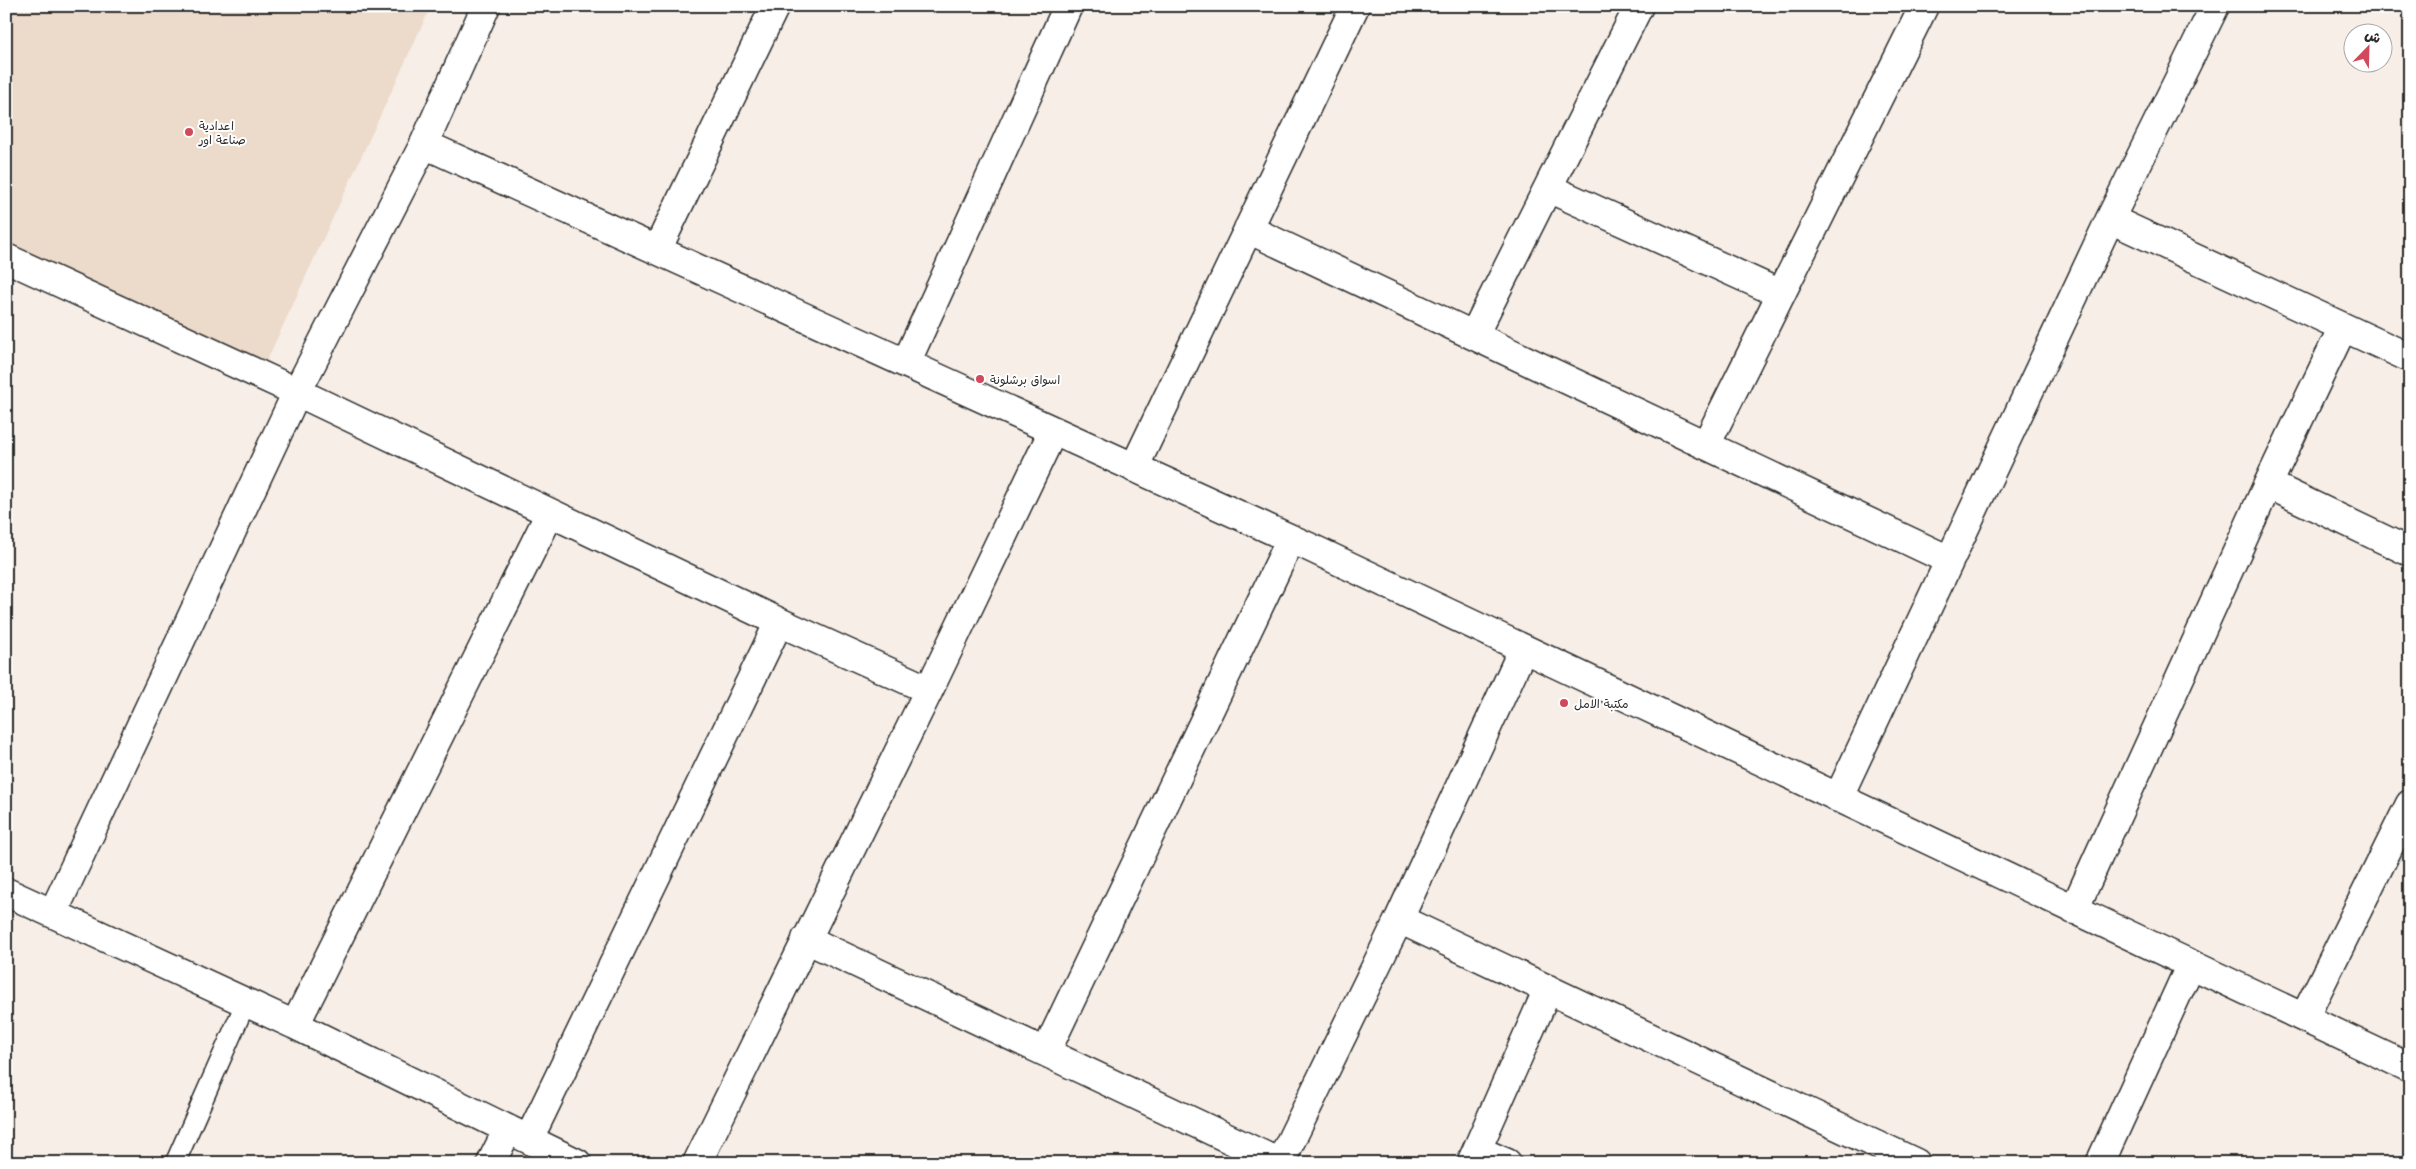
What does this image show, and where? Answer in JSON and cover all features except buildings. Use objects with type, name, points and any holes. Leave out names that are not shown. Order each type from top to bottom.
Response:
[{"type":"street","points":[[53,913],[297,392],[424,144],[486,6]]},
{"type":"street","points":[[658,250],[775,6]]},
{"type":"street","points":[[906,364],[1068,6]]},
{"type":"street","points":[[1134,468],[1355,6]]},
{"type":"street","points":[[1474,335],[1639,6]]},
{"type":"street","points":[[1706,445],[1924,6]]},
{"type":"street","points":[[1838,798],[2110,220],[2215,6]]},
{"type":"street","points":[[424,144],[1290,539],[2410,1068]]},
{"type":"street","points":[[1548,188],[1781,294]]},
{"type":"street","points":[[2110,220],[2410,358]]},
{"type":"street","points":[[1248,228],[1949,560]]},
{"type":"street","points":[[6,258],[297,392],[779,622],[929,690]]},
{"type":"street","points":[[2074,910],[2268,484],[2343,327]]},
{"type":"street","points":[[697,1163],[929,690],[1053,431]]},
{"type":"street","points":[[2268,484],[2410,552]]},
{"type":"street","points":[[295,1025],[550,513]]},
{"type":"street","points":[[1046,1052],[1290,539]]},
{"type":"street","points":[[491,1163],[519,1134],[779,622]]},
{"type":"street","points":[[806,938],[1280,1163],[1399,918],[1523,648]]},
{"type":"street","points":[[2304,1018],[2410,804]]},
{"type":"street","points":[[6,892],[295,1025],[577,1163]]},
{"type":"street","points":[[1399,918],[1916,1163]]},
{"type":"street","points":[[2100,1163],[2191,964]]},
{"type":"street","points":[[1506,1163],[1474,1156],[1548,989]]},
{"type":"lane","points":[[175,1163],[246,1002]]},
{"type":"shaded area","name":"اعدادية صناعة اور","points":[[6,6],[431,6],[261,373],[6,258]]},
{"type":"place","name":"اعدادية صناعة اور","points":[[189,132]]},
{"type":"place","name":"اسواق برشلونة","points":[[980,379]]},
{"type":"place","name":"مكتبة الامل","points":[[1564,703]]}]
